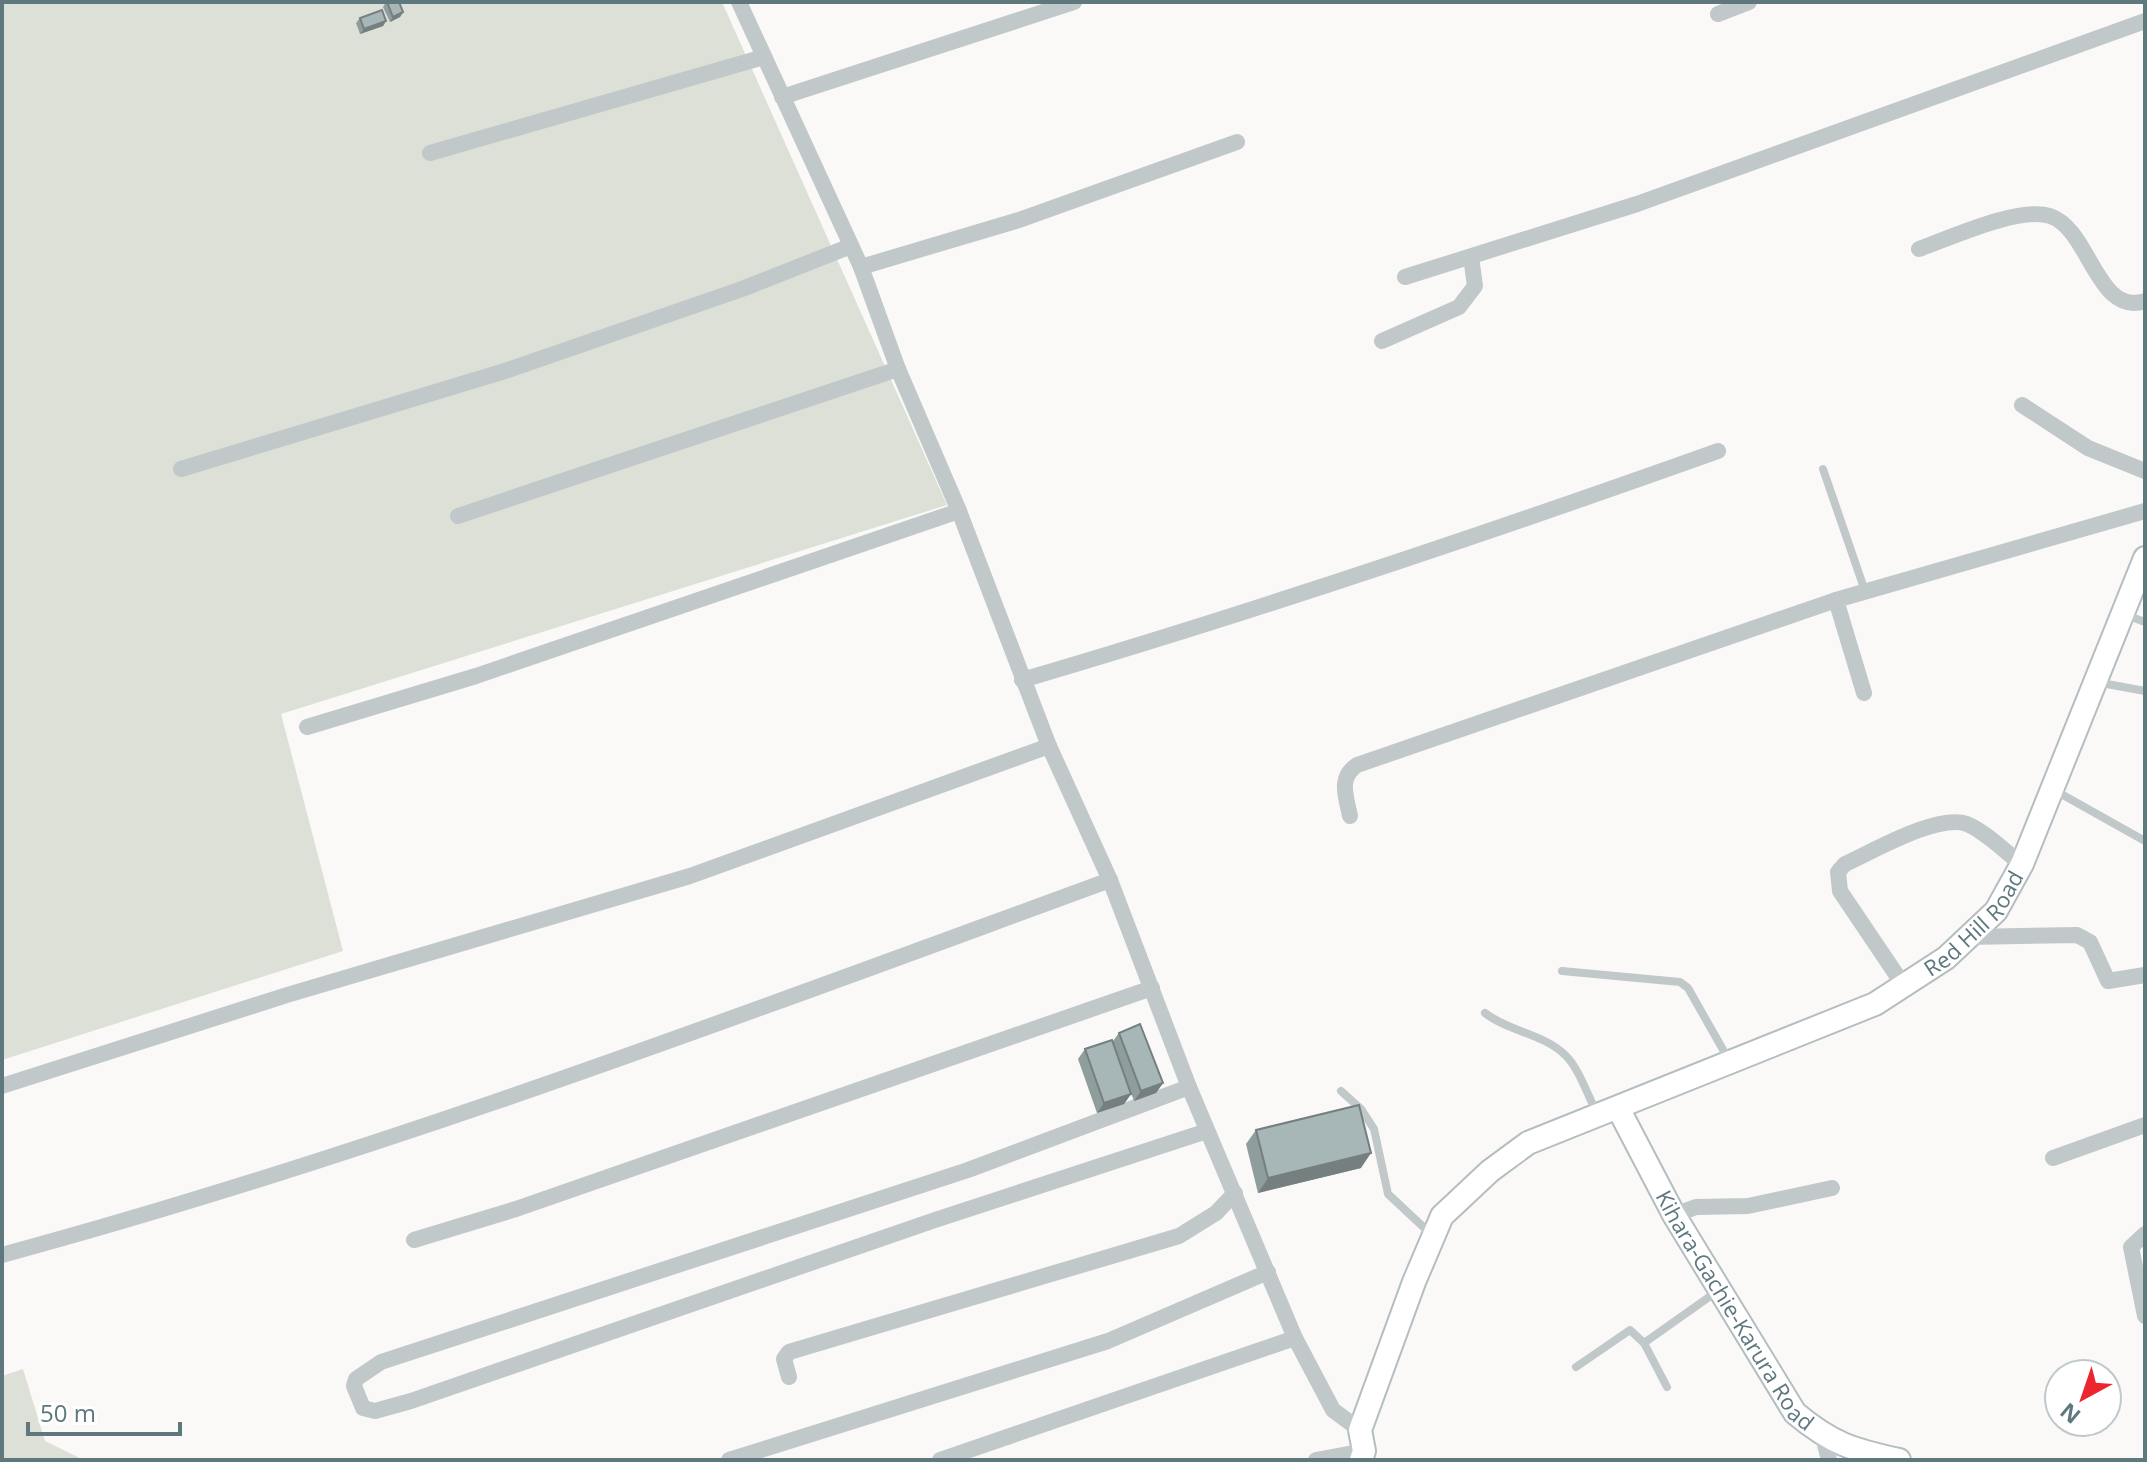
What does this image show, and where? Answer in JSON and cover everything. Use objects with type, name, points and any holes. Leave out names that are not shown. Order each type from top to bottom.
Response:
[{"type":"street","points":[[739,2],[861,267],[898,369],[959,511],[1022,680],[1110,880],[1189,1087],[1295,1338],[1333,1410],[1362,1447],[1316,1460]]},
{"type":"street","points":[[782,97],[1074,2]]},
{"type":"street","points":[[1718,14],[1749,2]]},
{"type":"street","points":[[1405,277],[1637,204],[2145,21]]},
{"type":"street","points":[[430,153],[764,57]]},
{"type":"street","points":[[861,267],[1019,220],[1237,142]]},
{"type":"street","points":[[1919,249],[2020,216],[2051,217],[2071,232],[2116,298],[2134,304],[2145,301]]},
{"type":"street","points":[[181,469],[505,371],[742,289],[851,246]]},
{"type":"street","points":[[1382,341],[1459,307],[1475,286],[1471,257]]},
{"type":"street","points":[[458,516],[898,369]]},
{"type":"street","points":[[2022,405],[2088,448],[2145,471]]},
{"type":"street","points":[[1022,680],[1456,545],[1718,451]]},
{"type":"street","points":[[307,727],[476,676],[959,511]]},
{"type":"street","points":[[1350,816],[1344,782],[1347,772],[1357,765],[1836,600],[2145,511]]},
{"type":"street","name":"Red Hill Road","points":[[1362,1447],[1442,1216],[1503,1162],[1528,1143],[1875,1004],[1946,958],[1996,911],[2022,864],[2145,558]]},
{"type":"street","points":[[1836,600],[1864,693]]},
{"type":"street","points":[[2,1086],[287,995],[690,876],[1049,746]]},
{"type":"street","points":[[1904,986],[1840,891],[1836,881],[1845,864],[1922,830],[1958,822],[1969,825],[2022,864]]},
{"type":"street","points":[[2,1255],[260,1178],[634,1054],[1110,880]]},
{"type":"street","points":[[1968,937],[2077,935],[2090,942],[2108,981],[2145,975]]},
{"type":"street","points":[[414,1240],[516,1209],[1152,988]]},
{"type":"street","points":[[1189,1087],[968,1170],[381,1362],[356,1379],[358,1399],[363,1408],[375,1411],[411,1401],[935,1220],[1207,1131]]},
{"type":"street","name":"Kihara-Gachie-Karura Road","points":[[1608,1112],[1795,1413],[1823,1437],[1850,1450],[1899,1460]]},
{"type":"street","points":[[2053,1158],[2145,1125]]},
{"type":"street","points":[[1674,1215],[1696,1207],[1748,1206],[1832,1188]]},
{"type":"street","points":[[789,1377],[784,1359],[789,1352],[1179,1236],[1216,1213],[1235,1193]]},
{"type":"street","points":[[2145,1234],[2134,1241],[2131,1256],[2145,1316]]},
{"type":"street","points":[[729,1460],[1108,1341],[1268,1272]]},
{"type":"street","points":[[940,1460],[1295,1338]]},
{"type":"street","points":[[1823,1437],[1829,1460]]},
{"type":"lane","points":[[1823,469],[1865,591]]},
{"type":"lane","points":[[2122,614],[2145,622]]},
{"type":"lane","points":[[2095,682],[2145,691]]},
{"type":"lane","points":[[2053,790],[2145,841]]},
{"type":"lane","points":[[1562,971],[1680,982],[1688,988],[1731,1062]]},
{"type":"lane","points":[[1485,1013],[1502,1026],[1565,1054],[1608,1112]]},
{"type":"lane","points":[[1341,1091],[1361,1109],[1374,1129],[1388,1194],[1434,1236]]},
{"type":"lane","points":[[1644,1343],[1719,1290]]},
{"type":"lane","points":[[1576,1367],[1623,1332],[1637,1333],[1667,1387]]},
{"type":"shaded area","points":[[2,2],[722,2],[947,505],[281,714],[343,951],[2,1060]]},
{"type":"shaded area","points":[[23,1369],[45,1441],[84,1460],[2,1460],[2,1376]]},
{"type":"building","points":[[387,2],[399,2],[403,12],[393,17]]},
{"type":"building","points":[[382,10],[386,21],[364,29],[360,18]]},
{"type":"building","points":[[1140,1024],[1163,1083],[1141,1091],[1119,1033]]},
{"type":"building","points":[[1112,1040],[1131,1094],[1104,1103],[1085,1049]]},
{"type":"building","points":[[1359,1105],[1371,1153],[1268,1178],[1256,1130]]}]
